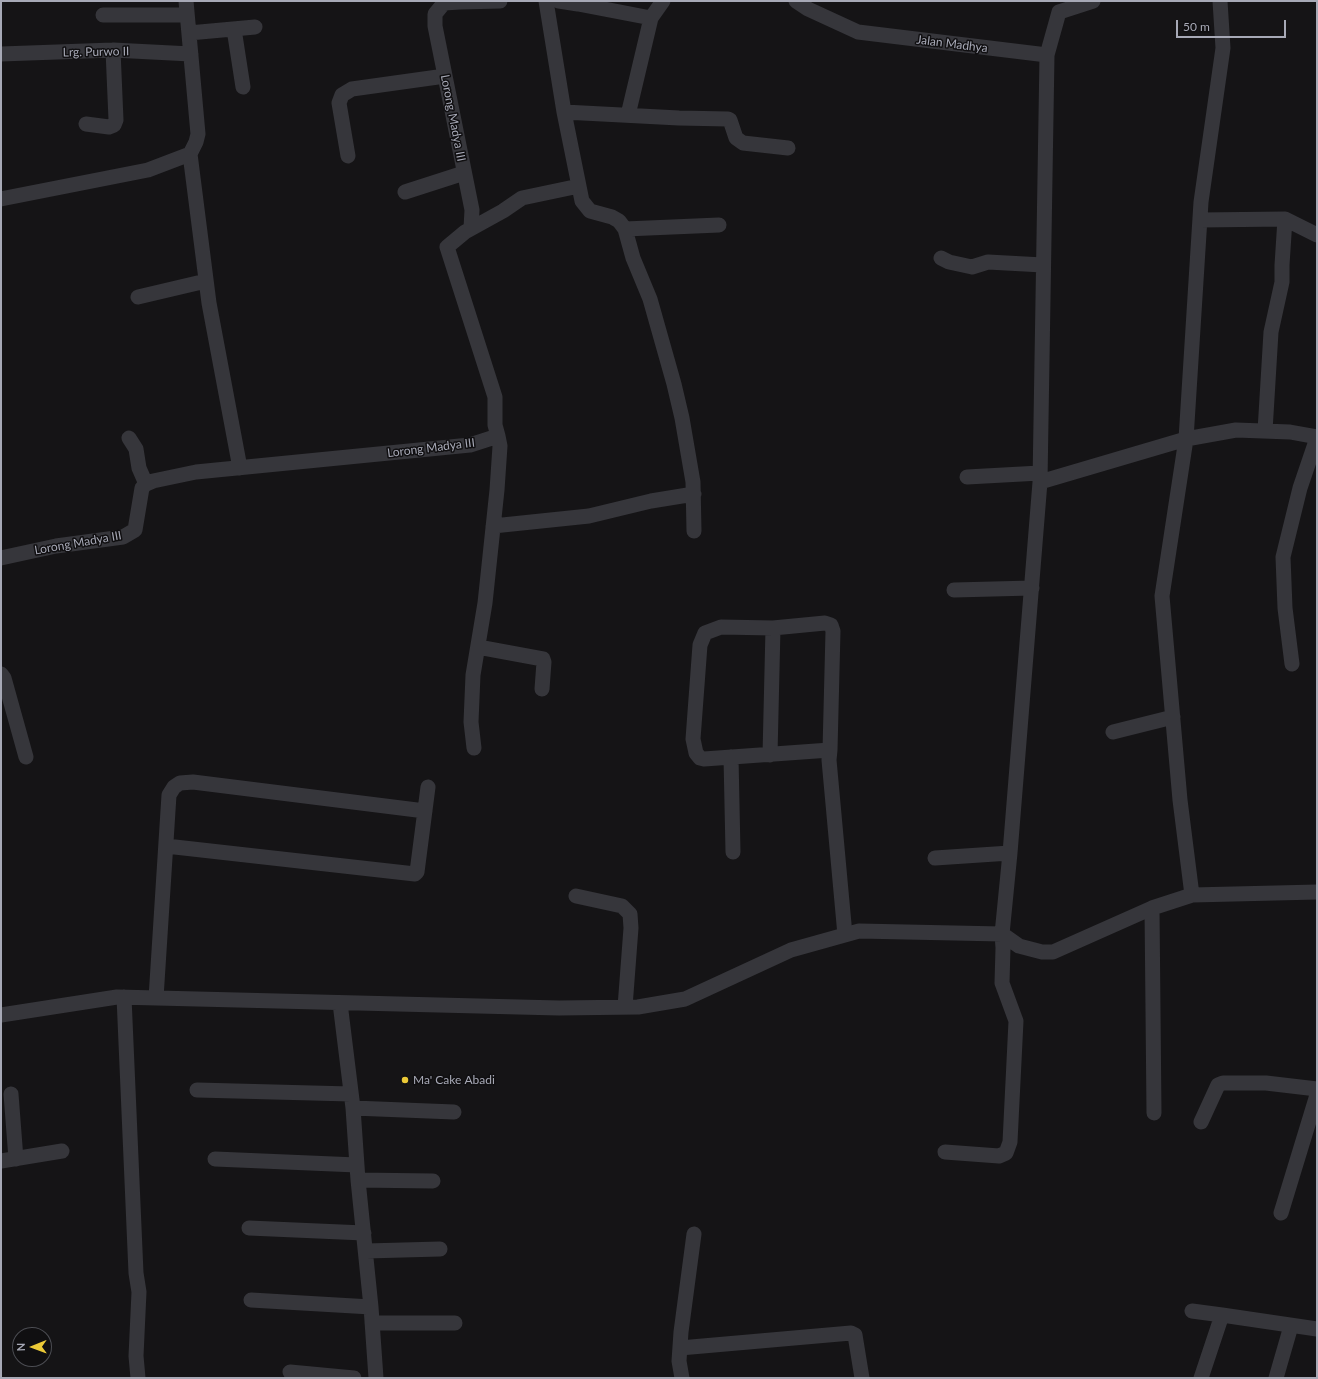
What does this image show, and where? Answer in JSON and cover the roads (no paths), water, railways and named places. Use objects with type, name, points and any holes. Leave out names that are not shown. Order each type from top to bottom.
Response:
[{"type":"street","name":"Lorong Madya III","points":[[471,228],[472,210],[435,26],[435,14],[444,3],[500,1]]},
{"type":"street","points":[[546,1],[564,112],[582,200],[590,211],[612,217],[625,228],[633,258],[650,299],[674,384],[682,418],[693,482],[694,531]]},
{"type":"street","points":[[559,1],[651,18]]},
{"type":"street","points":[[628,115],[651,18],[663,1]]},
{"type":"street","name":"Jalan Madhya","points":[[796,1],[808,9],[858,32],[1047,55]]},
{"type":"street","points":[[945,1152],[999,1156],[1006,1153],[1010,1142],[1016,1021],[1002,983],[1002,934],[1010,853],[1040,478],[1047,55],[1058,6],[1093,1]]},
{"type":"street","points":[[1192,895],[1180,800],[1162,596],[1186,439],[1201,202],[1223,48],[1220,1]]},
{"type":"street","points":[[103,14],[186,8],[198,134],[190,154],[209,303],[240,468]]},
{"type":"street","points":[[189,33],[255,27]]},
{"type":"street","points":[[234,29],[243,87]]},
{"type":"street","points":[[86,124],[109,127],[114,125],[116,120],[113,50]]},
{"type":"street","name":"Lrg. Purwo II","points":[[1,54],[113,50],[191,54]]},
{"type":"street","points":[[348,156],[339,103],[342,95],[352,89],[445,76]]},
{"type":"street","points":[[564,112],[728,119],[730,120],[736,138],[743,143],[788,148]]},
{"type":"street","points":[[1,199],[148,170],[190,154]]},
{"type":"street","points":[[405,192],[464,173]]},
{"type":"street","points":[[474,748],[471,722],[473,675],[485,604],[500,446],[495,425],[495,397],[447,247],[471,228],[503,211],[522,198],[579,186]]},
{"type":"street","points":[[1200,220],[1285,219],[1317,234]]},
{"type":"street","points":[[1265,431],[1272,332],[1282,282],[1285,219]]},
{"type":"street","points":[[625,228],[719,225]]},
{"type":"street","points":[[941,258],[949,262],[972,267],[988,262],[1044,265]]},
{"type":"street","points":[[138,297],[206,281]]},
{"type":"street","points":[[967,477],[1040,478],[1186,439],[1236,430],[1290,432],[1317,437],[1300,488],[1283,557],[1285,608],[1292,664]]},
{"type":"street","name":"Lorong Madya III","points":[[1,558],[56,546],[123,537],[134,530],[142,488],[146,484],[153,481],[196,472],[470,445],[498,436]]},
{"type":"street","points":[[129,438],[136,449],[139,468],[146,484]]},
{"type":"street","points":[[493,526],[589,516],[651,501],[694,494]]},
{"type":"street","points":[[954,590],[1032,588]]},
{"type":"street","points":[[830,750],[770,755],[700,758],[696,753],[694,739],[700,645],[705,632],[721,627],[773,628],[825,623],[831,625],[833,631],[830,750],[829,760],[845,935]]},
{"type":"street","points":[[770,755],[773,628]]},
{"type":"street","points":[[478,647],[543,659],[542,689]]},
{"type":"street","points":[[1,674],[4,678],[26,757]]},
{"type":"street","points":[[1114,732],[1173,717]]},
{"type":"street","points":[[731,757],[733,852]]},
{"type":"street","points":[[156,998],[169,796],[174,786],[180,783],[193,782],[425,811]]},
{"type":"street","points":[[166,846],[414,874],[417,872],[428,786]]},
{"type":"street","points":[[935,858],[1010,853]]},
{"type":"street","points":[[1,1015],[116,997],[559,1008],[638,1007],[685,998],[792,950],[859,931],[1002,934],[1019,946],[1042,952],[1053,952],[1152,908],[1192,895],[1317,892]]},
{"type":"street","points":[[576,896],[622,906],[630,914],[625,1007]]},
{"type":"street","points":[[1152,908],[1154,1113]]},
{"type":"street","points":[[124,997],[138,1292],[136,1356],[138,1378]]},
{"type":"street","points":[[340,1003],[352,1101],[376,1378]]},
{"type":"street","points":[[1201,1122],[1218,1085],[1224,1083],[1266,1084],[1317,1089]]},
{"type":"street","points":[[197,1090],[352,1101],[454,1112]]},
{"type":"street","points":[[11,1094],[16,1159]]},
{"type":"street","points":[[1281,1213],[1317,1095]]},
{"type":"street","points":[[1,1161],[62,1151]]},
{"type":"street","points":[[215,1159],[357,1165]]},
{"type":"street","points":[[358,1180],[433,1181]]},
{"type":"street","points":[[249,1228],[364,1233]]},
{"type":"street","points":[[682,1378],[679,1361],[680,1348],[694,1234]]},
{"type":"street","points":[[366,1251],[440,1249]]},
{"type":"street","points":[[251,1300],[371,1307]]},
{"type":"street","points":[[1192,1311],[1317,1330]]},
{"type":"street","points":[[1201,1378],[1222,1315]]},
{"type":"street","points":[[372,1323],[455,1323]]},
{"type":"street","points":[[1276,1378],[1291,1326]]},
{"type":"street","points":[[680,1348],[851,1332],[855,1335],[862,1378]]},
{"type":"street","points":[[290,1372],[354,1378]]},
{"type":"place","name":"Ma' Cake Abadi","points":[[405,1080]]}]
